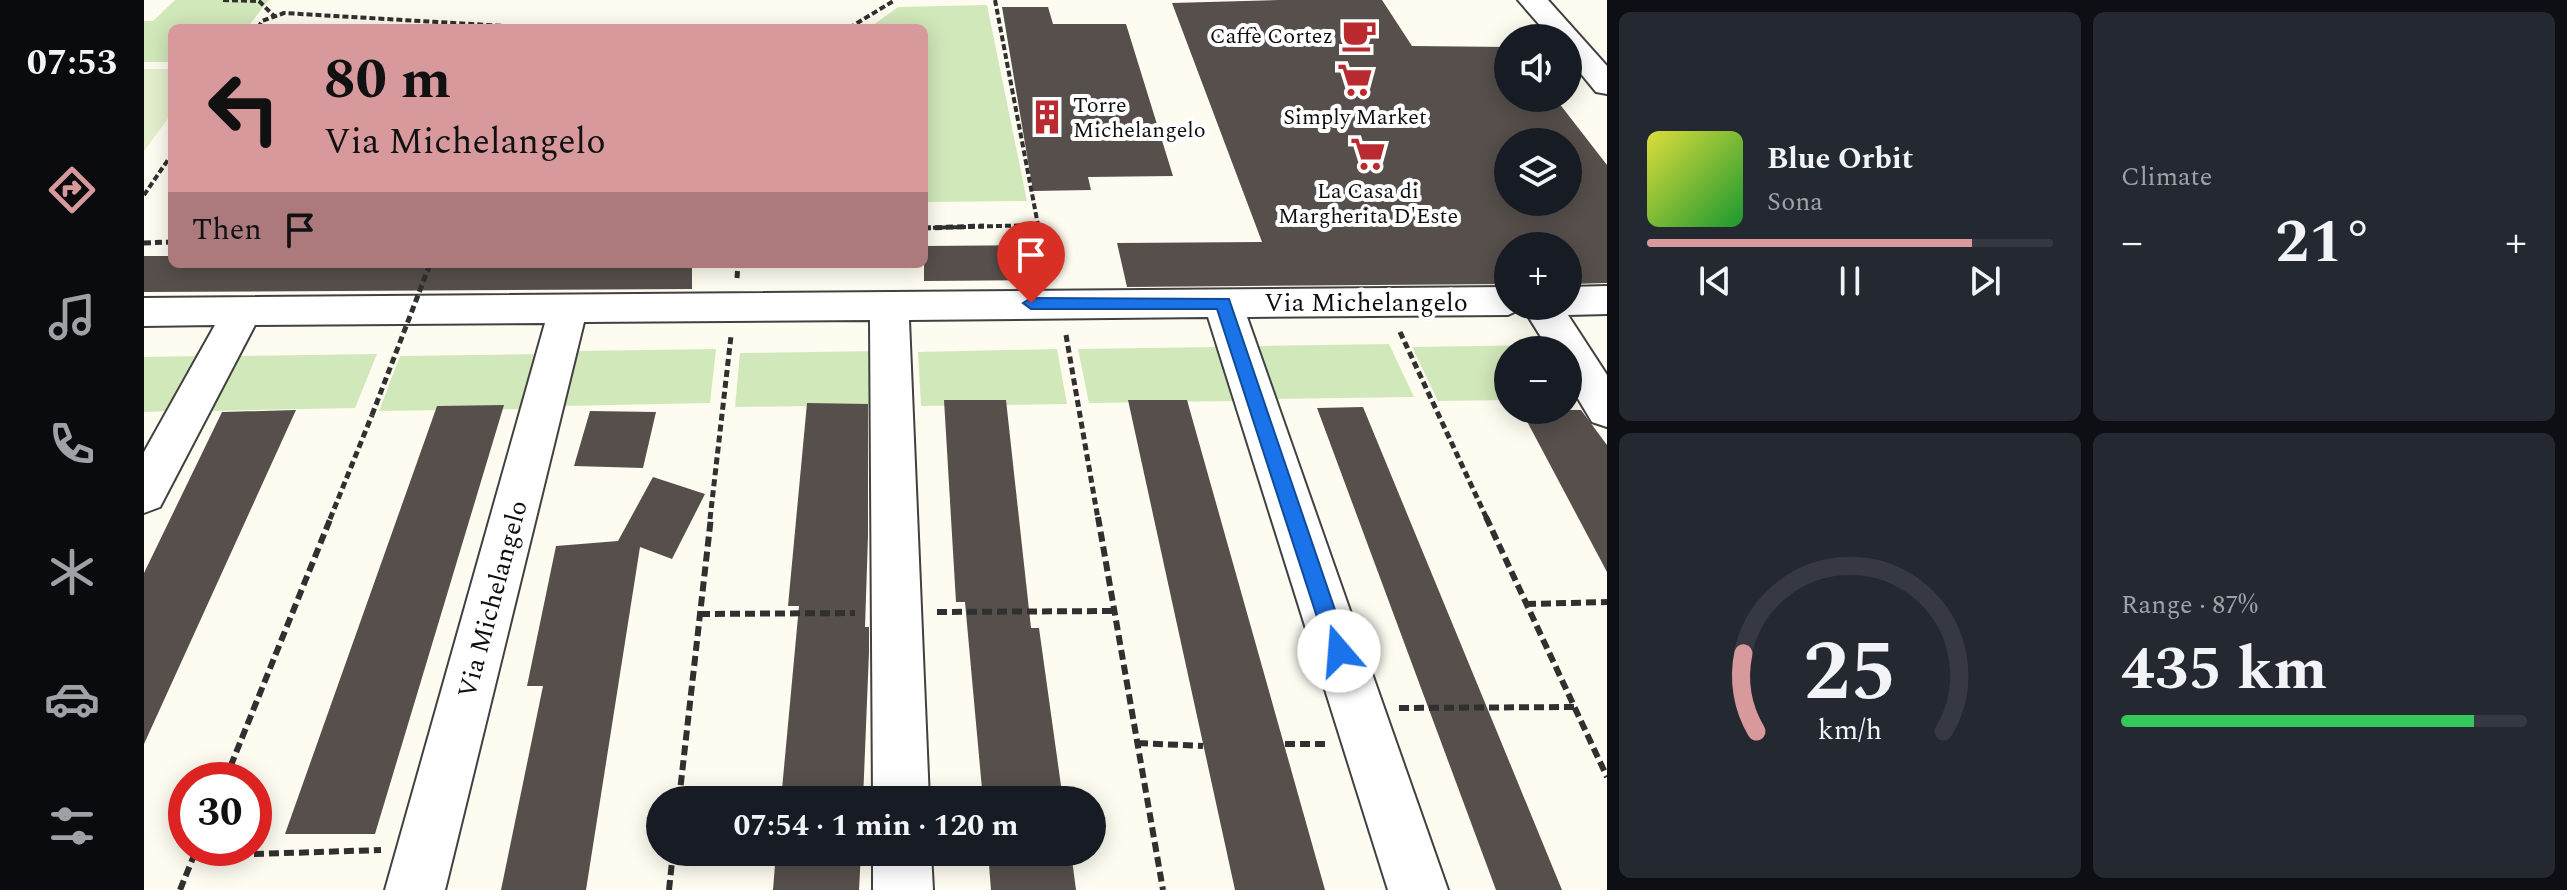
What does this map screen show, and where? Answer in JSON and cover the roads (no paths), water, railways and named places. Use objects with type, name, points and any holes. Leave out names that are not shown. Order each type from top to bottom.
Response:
[{"type":"street","points":[[1532,0],[1554,24]]},
{"type":"street","points":[[1582,56],[1607,85]]},
{"type":"street","points":[[1582,301],[1607,300]]},
{"type":"street","name":"Via Michelangelo","points":[[144,312],[1494,301]]},
{"type":"street","name":"Via Michelangelo","points":[[1223,303],[1418,890]]},
{"type":"street","points":[[889,306],[901,786]]},
{"type":"street","name":"Via Michelangelo","points":[[421,869],[568,309]]},
{"type":"street","points":[[144,494],[243,311]]},
{"type":"street","points":[[1551,320],[1607,410]]},
{"type":"street","points":[[902,866],[903,890]]},
{"type":"place","name":"Caffè Cortez","points":[[1359,35]]},
{"type":"place","name":"Simply Market","points":[[1355,80]]},
{"type":"place","name":"Torre Michelangelo","points":[[1047,117]]},
{"type":"place","name":"La Casa di Margherita D'Este","points":[[1368,154]]}]
